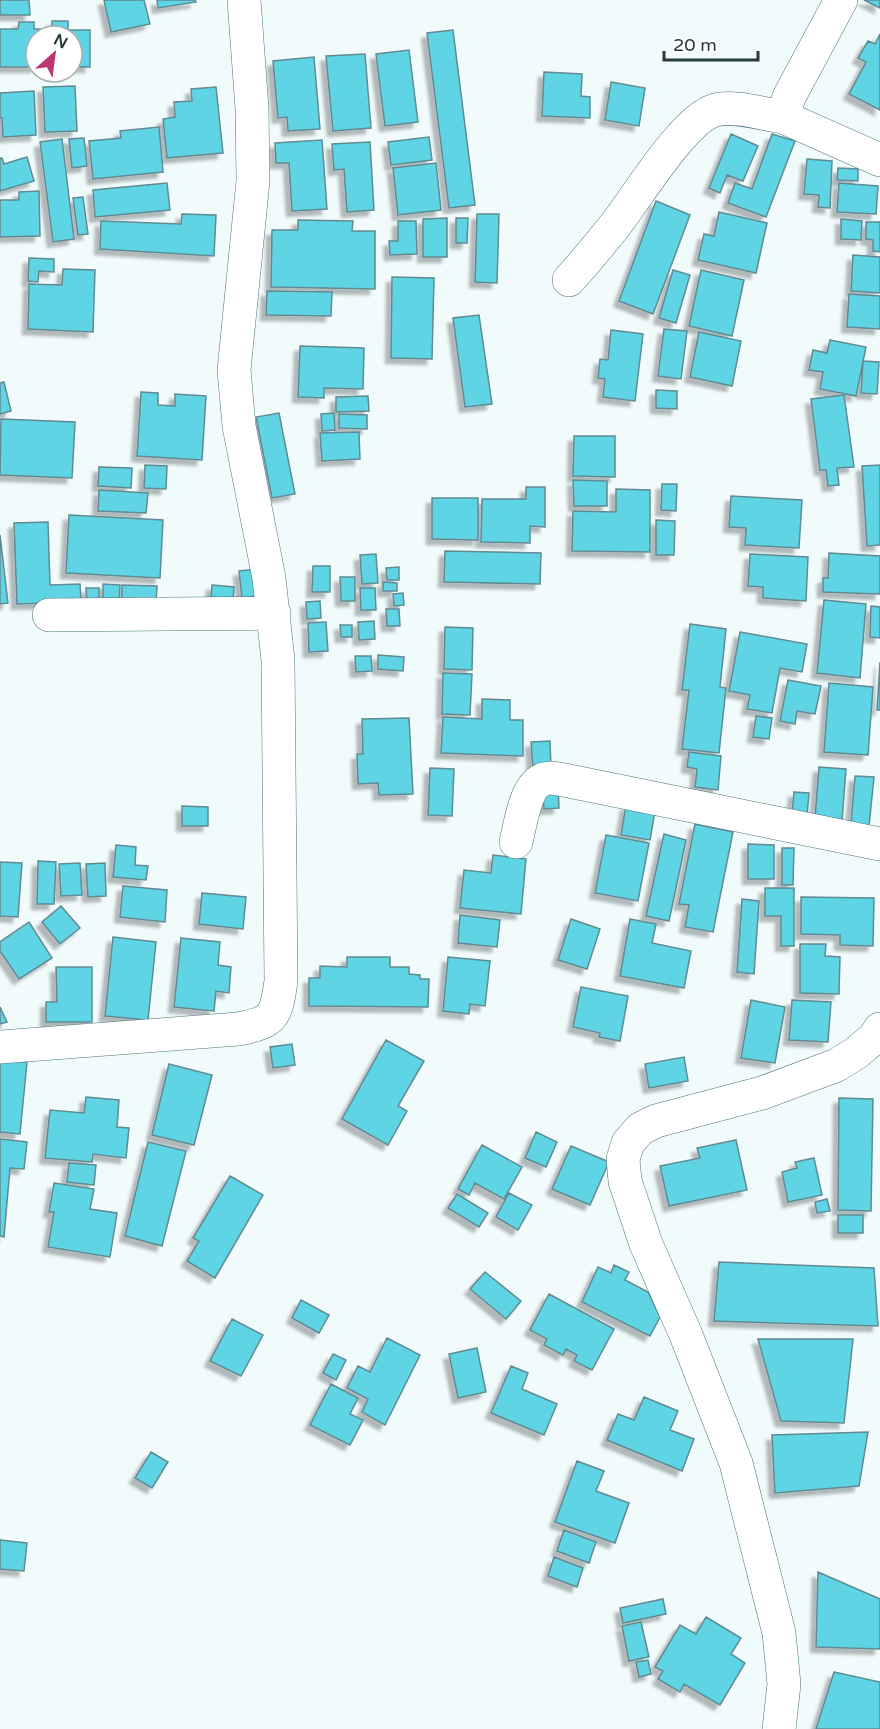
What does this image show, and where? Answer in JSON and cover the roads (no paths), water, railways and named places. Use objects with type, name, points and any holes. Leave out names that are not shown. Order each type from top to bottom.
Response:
[{"type":"street","points":[[0,1047],[238,1029],[260,1025],[271,1017],[278,1006],[281,981],[278,660],[269,578],[239,426],[234,370],[253,182],[252,108],[244,0]]},
{"type":"street","points":[[783,117],[789,97],[841,0]]},
{"type":"street","points":[[569,280],[616,224],[668,152],[693,123],[712,111],[736,109],[783,117],[880,160]]},
{"type":"street","points":[[49,615],[274,613]]},
{"type":"street","points":[[516,842],[532,788],[539,781],[559,778],[880,844]]},
{"type":"street","points":[[778,1729],[784,1684],[779,1632],[736,1463],[686,1335],[646,1244],[625,1181],[623,1159],[628,1143],[640,1129],[656,1121],[762,1093],[837,1065],[856,1053],[880,1029]]}]
